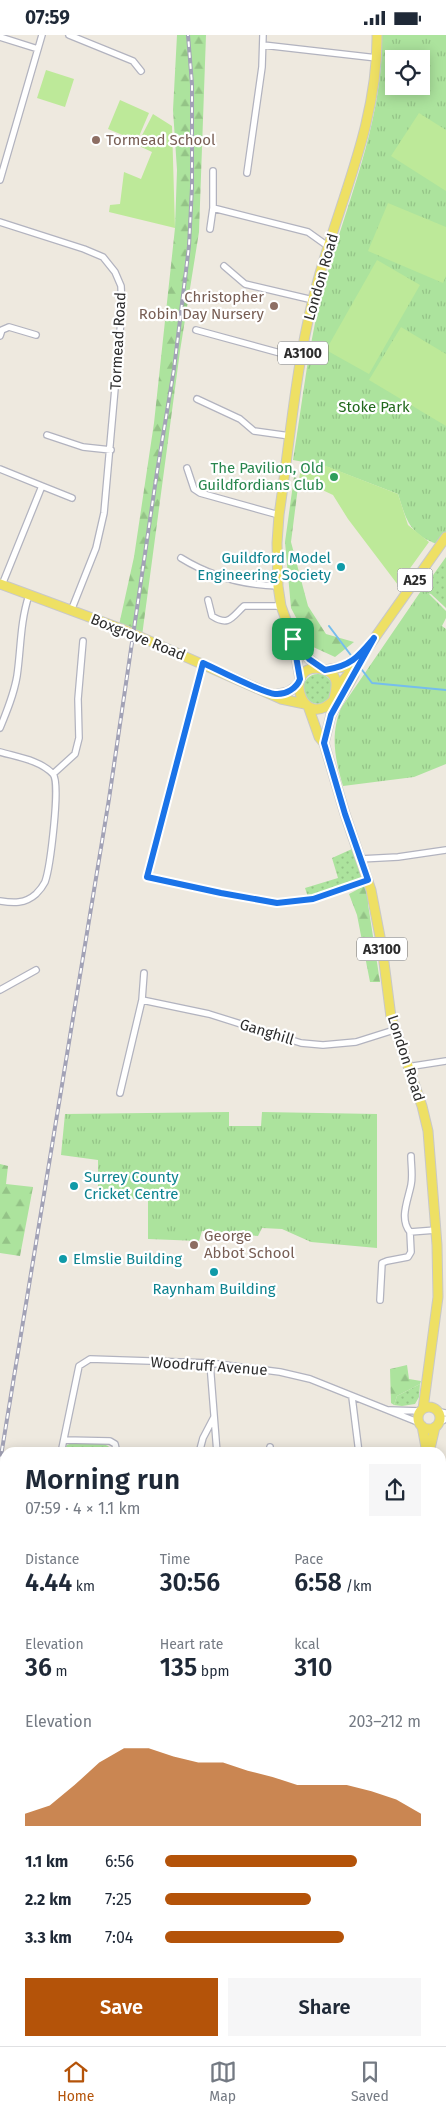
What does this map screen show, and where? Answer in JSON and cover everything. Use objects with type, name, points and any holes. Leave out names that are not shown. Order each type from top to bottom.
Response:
[{"type":"main road","name":"London Road","points":[[299,682],[293,639],[281,606],[278,586],[277,543],[279,515],[306,328],[365,130],[376,75],[377,35]]},
{"type":"main road","name":"A25","points":[[337,689],[446,537]]},
{"type":"main road","name":"Boxgrove Road","points":[[1,585],[131,633],[203,663],[281,699],[306,705]]},
{"type":"main road","name":"A25","points":[[324,670],[343,667],[354,661],[374,638]]},
{"type":"main road","name":"A3100","points":[[324,743],[331,715],[374,638]]},
{"type":"main road","name":"London Road","points":[[293,639],[307,657],[324,670]]},
{"type":"main road","points":[[274,695],[288,692],[310,671],[324,670],[333,676],[337,689],[334,700],[323,707],[316,708],[306,705],[300,697],[299,682]]},
{"type":"main road","name":"A3100","points":[[331,715],[330,708],[334,700]]},
{"type":"main road","name":"London Road","points":[[306,705],[319,737],[324,743],[330,767],[368,880],[380,931],[390,1017],[422,1106],[428,1131],[436,1230],[438,1297],[428,1380],[422,1410],[418,1416],[427,1447]]},
{"type":"main road","name":"London Road","points":[[428,1380],[440,1417],[430,1447]]},
{"type":"main road","points":[[421,1425],[429,1429],[440,1417],[422,1410]]},
{"type":"street","points":[[1,176],[42,35]]},
{"type":"street","points":[[69,35],[133,61],[141,71]]},
{"type":"street","points":[[247,173],[262,67],[263,35]]},
{"type":"street","points":[[0,37],[38,49]]},
{"type":"street","points":[[263,45],[377,58]]},
{"type":"street","points":[[210,229],[213,208],[213,171]]},
{"type":"street","points":[[213,208],[308,232],[329,247]]},
{"type":"street","name":"Tormead Road","points":[[0,222],[97,253],[107,261],[121,286],[122,309],[104,513],[100,535],[72,611]]},
{"type":"street","points":[[224,266],[245,284],[313,301]]},
{"type":"street","points":[[0,335],[2,330],[9,327],[36,335]]},
{"type":"street","points":[[196,331],[302,359]]},
{"type":"street","points":[[197,399],[240,419],[254,431],[290,436]]},
{"type":"street","points":[[47,435],[83,447],[111,449]]},
{"type":"street","points":[[187,468],[194,489],[200,493],[279,515]]},
{"type":"street","points":[[0,469],[72,498]]},
{"type":"street","points":[[1,585],[42,486]]},
{"type":"street","points":[[181,558],[194,566],[227,579],[256,585],[278,586]]},
{"type":"street","points":[[0,728],[13,693],[17,675],[22,621],[29,595]]},
{"type":"street","points":[[208,600],[212,616],[226,621],[235,617],[244,606],[281,606]]},
{"type":"street","points":[[53,774],[75,754],[78,738],[78,699],[83,641]]},
{"type":"street","points":[[203,663],[147,877],[277,903],[313,899],[368,880]]},
{"type":"street","points":[[0,753],[36,763],[53,774],[57,787],[51,849],[44,884],[34,896],[19,903],[0,901]]},
{"type":"street","points":[[360,859],[398,857],[446,851]]},
{"type":"street","points":[[0,990],[36,970]]},
{"type":"street","points":[[120,1093],[142,1000],[144,973]]},
{"type":"street","name":"Ganghill","points":[[142,1000],[209,1014],[301,1043],[324,1045],[356,1042],[394,1030]]},
{"type":"street","points":[[407,1067],[446,1061]]},
{"type":"street","points":[[380,1300],[382,1263],[408,1257],[411,1253],[410,1233],[406,1228],[405,1203],[412,1184],[411,1156]]},
{"type":"street","points":[[410,1233],[436,1230]]},
{"type":"street","name":"Woodruff Avenue","points":[[64,1440],[79,1366],[82,1362],[90,1359],[210,1363],[280,1371],[310,1379],[352,1397],[390,1410],[421,1425]]},
{"type":"street","points":[[210,1363],[216,1447]]},
{"type":"street","points":[[352,1397],[359,1447]]},
{"type":"street","name":"Woodruff Avenue","points":[[390,1410],[422,1410]]},
{"type":"street","points":[[200,1447],[202,1438],[214,1417]]},
{"type":"street","points":[[62,1447],[64,1440],[110,1441],[115,1447]]},
{"type":"green space","points":[[177,35],[206,35],[199,232],[180,351],[142,636],[119,625],[134,557],[154,423],[175,228],[177,170],[173,110]]},
{"type":"green space","name":"Stoke Park","points":[[382,35],[446,35],[446,532],[437,544],[420,535],[410,525],[398,494],[325,466],[293,460],[307,368],[320,300],[363,158],[377,97],[381,67]]},
{"type":"green space","points":[[46,70],[74,79],[65,107],[37,98]]},
{"type":"green space","points":[[120,100],[149,113],[137,141],[108,129]]},
{"type":"green space","points":[[419,113],[446,130],[446,191],[391,156]]},
{"type":"green space","points":[[153,114],[172,126],[175,228],[109,212],[110,205],[120,204],[124,172],[141,179],[152,152],[137,145]]},
{"type":"green space","points":[[388,203],[446,227],[446,276],[443,283],[368,251]]},
{"type":"green space","points":[[377,260],[420,285],[369,374],[326,350]]},
{"type":"green space","points":[[401,327],[446,354],[446,426],[369,380]]},
{"type":"green space","points":[[302,462],[326,466],[398,494],[408,525],[429,542],[398,585],[348,519],[333,495],[299,479]]},
{"type":"green space","points":[[294,477],[299,479],[291,542],[308,606],[326,634],[354,642],[335,657],[311,646],[291,608],[285,542]]},
{"type":"green space","points":[[446,557],[446,608],[431,594],[421,592]]},
{"type":"green space","points":[[423,588],[446,611],[446,618],[442,626],[446,629],[446,764],[414,777],[343,786],[335,747],[336,728],[341,708]]},
{"type":"green space","points":[[318,674],[329,678],[333,689],[329,700],[318,704],[307,700],[303,689],[307,678]]},
{"type":"green space","points":[[352,849],[362,879],[342,888],[308,897],[305,888],[338,878],[332,858]]},
{"type":"green space","points":[[366,885],[374,900],[368,904],[380,982],[370,982],[357,915],[349,894]]},
{"type":"green space","points":[[229,1112],[229,1126],[261,1126],[262,1112],[377,1114],[377,1248],[311,1242],[282,1229],[262,1228],[258,1236],[202,1231],[199,1241],[148,1239],[148,1199],[98,1198],[98,1160],[61,1155],[65,1114]]},
{"type":"green space","points":[[0,1164],[8,1166],[6,1184],[33,1187],[20,1256],[0,1253]]},
{"type":"green space","points":[[407,1365],[409,1379],[421,1381],[420,1384],[397,1396],[394,1405],[391,1403],[390,1369]]},
{"type":"green space","points":[[420,1384],[419,1397],[415,1404],[394,1405],[397,1396]]},
{"type":"green space","points":[[90,1442],[108,1447],[66,1447],[67,1445]]},
{"type":"waterway","points":[[329,626],[353,658]]},
{"type":"waterway","points":[[359,666],[372,683],[446,690]]},
{"type":"railway","points":[[2,1447],[109,799],[174,369],[189,246],[192,187],[192,84],[188,35]]},
{"type":"place","name":"Tormead School","points":[[96,140]]},
{"type":"place","name":"Christopher Robin Day Nursery","points":[[274,306]]},
{"type":"place","name":"The Pavilion, Old Guildfordians Club","points":[[334,477]]},
{"type":"place","name":"Guildford Model Engineering Society","points":[[341,567]]},
{"type":"place","name":"Surrey County Cricket Centre","points":[[74,1186]]},
{"type":"place","name":"George Abbot School","points":[[194,1245]]},
{"type":"place","name":"Elmslie Building","points":[[63,1259]]},
{"type":"place","name":"Raynham Building","points":[[214,1272]]},
{"type":"route","points":[[374,638],[331,715],[324,743],[345,814],[368,880],[313,899],[277,903],[147,877],[203,663],[274,695],[285,693],[298,685],[300,679],[299,662],[293,639],[315,665],[325,670],[343,667],[354,661],[374,638]]}]
